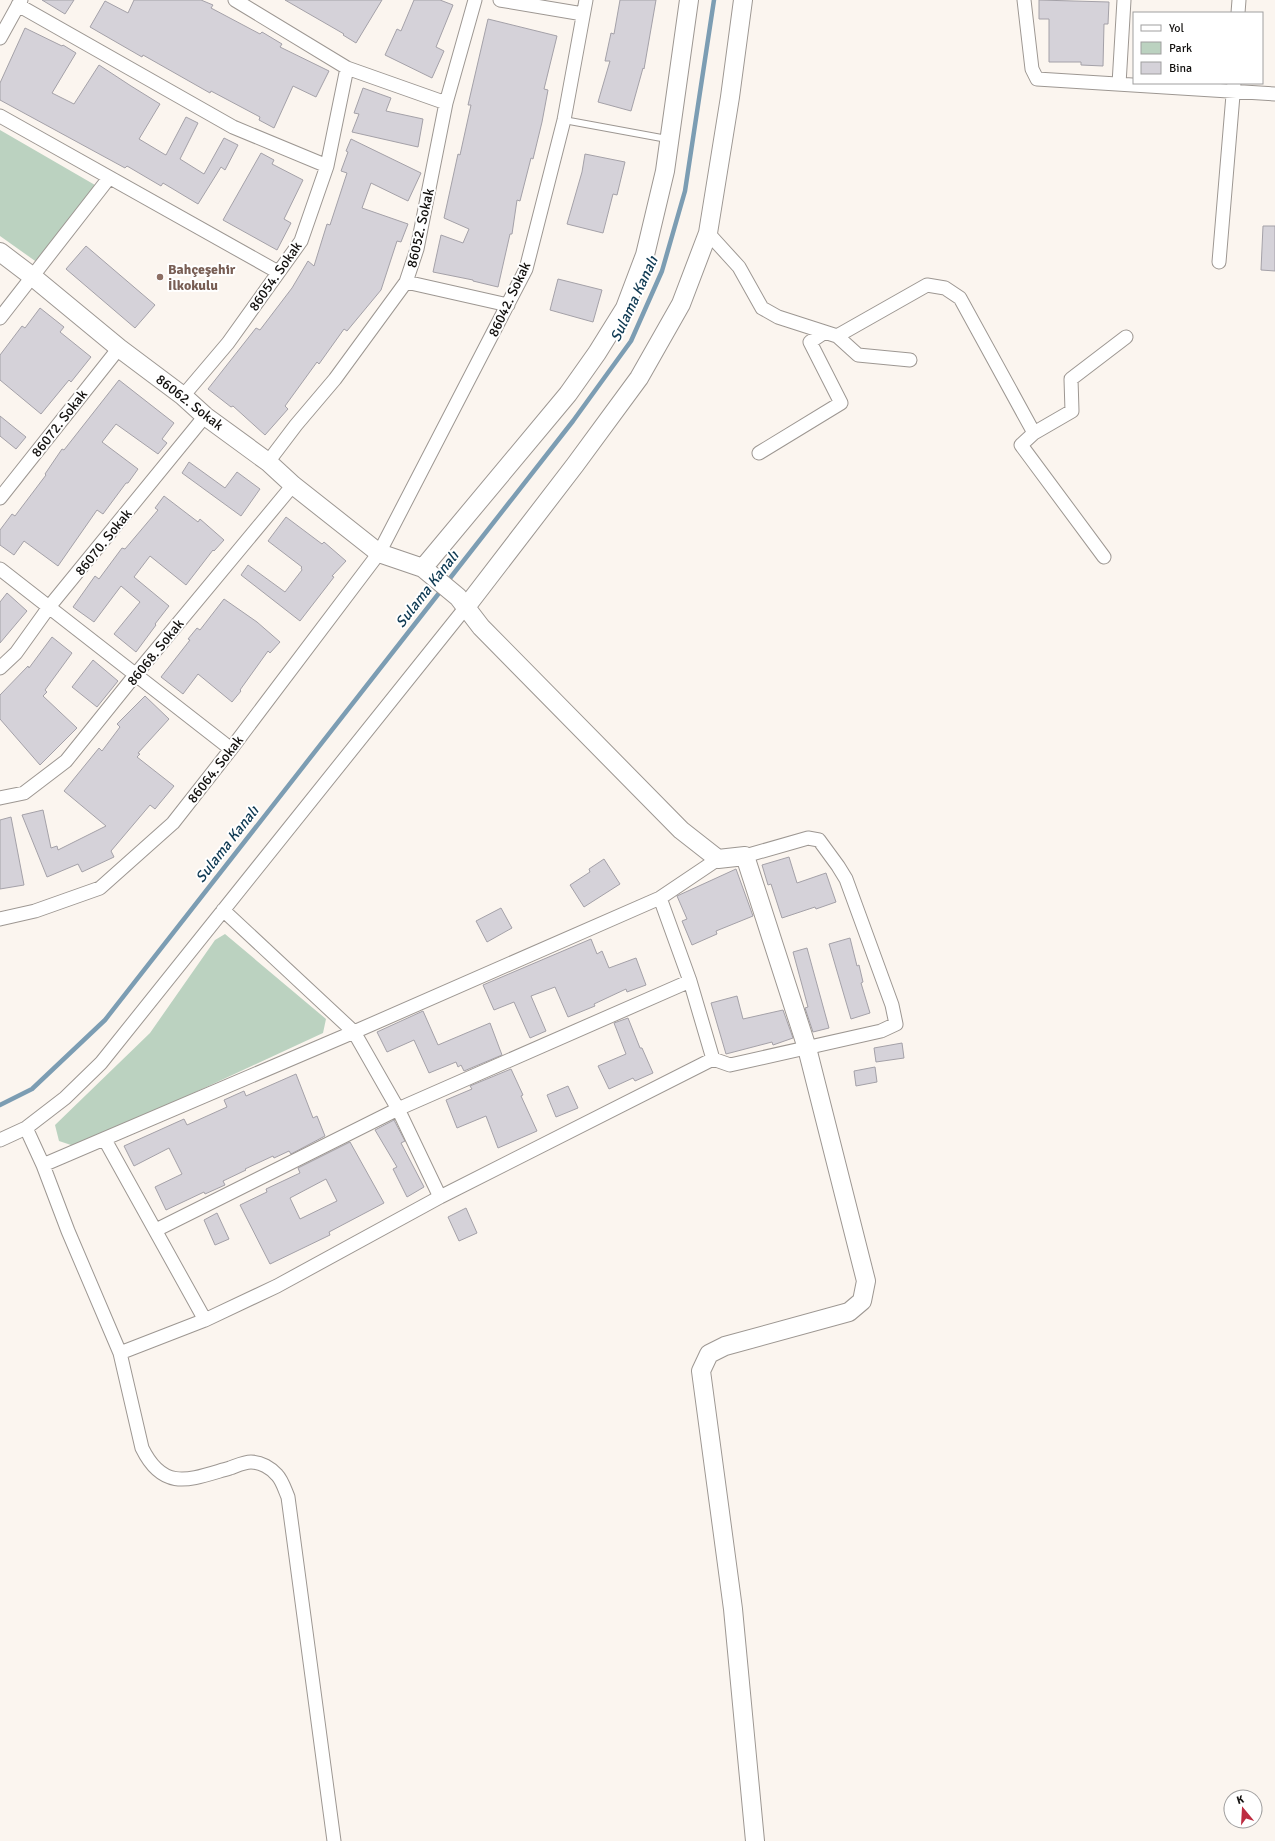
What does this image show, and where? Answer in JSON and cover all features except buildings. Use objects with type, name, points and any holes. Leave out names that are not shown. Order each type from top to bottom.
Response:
[{"type":"main road","points":[[427,572],[568,394],[626,308],[644,255],[665,172],[689,0]]},
{"type":"main road","points":[[462,602],[575,465],[639,378],[680,304],[708,233],[730,97],[743,0]]},
{"type":"main road","name":"86062. Sokak","points":[[0,252],[33,277],[119,348],[183,396],[205,416],[268,462],[379,553]]},
{"type":"main road","points":[[379,553],[427,572],[462,602],[481,628],[681,830],[718,859],[745,856],[807,1048],[866,1281],[862,1301],[849,1312],[725,1346],[709,1354],[702,1371],[733,1609],[754,1841]]},
{"type":"street","points":[[235,0],[347,68],[446,103]]},
{"type":"street","name":"86052. Sokak","points":[[268,462],[296,425],[335,379],[406,282],[417,249],[446,103],[475,0]]},
{"type":"street","points":[[500,0],[583,14]]},
{"type":"street","name":"86042. Sokak","points":[[379,553],[526,269],[564,120],[586,0]]},
{"type":"street","points":[[1024,0],[1032,69],[1037,79],[1119,84],[1234,87],[1275,94]]},
{"type":"street","points":[[1119,84],[1124,0]]},
{"type":"street","points":[[1238,12],[1239,0]]},
{"type":"street","points":[[0,38],[19,3],[233,127],[327,166]]},
{"type":"street","name":"86054. Sokak","points":[[183,396],[228,343],[301,241],[327,166],[347,68]]},
{"type":"street","points":[[1220,262],[1234,87]]},
{"type":"street","points":[[0,116],[278,272]]},
{"type":"street","points":[[0,318],[109,178]]},
{"type":"street","points":[[708,233],[739,267],[762,308],[778,317],[831,334],[858,355],[910,360]]},
{"type":"street","points":[[406,282],[508,305]]},
{"type":"street","points":[[759,453],[841,403],[810,342],[831,334],[927,285],[945,288],[960,298],[1034,433]]},
{"type":"street","points":[[1104,558],[1021,445],[1034,433],[1072,411],[1071,379],[1126,337]]},
{"type":"street","name":"86072. Sokak","points":[[0,498],[119,348]]},
{"type":"street","name":"86070. Sokak","points":[[0,668],[16,653],[49,608],[205,416]]},
{"type":"street","name":"86068. Sokak","points":[[0,798],[24,793],[66,761],[136,674],[294,484]]},
{"type":"street","name":"86064. Sokak","points":[[0,919],[35,911],[100,888],[173,823],[231,749],[379,553]]},
{"type":"street","points":[[0,569],[231,749]]},
{"type":"street","points":[[0,1140],[26,1128],[65,1098],[101,1063],[223,910],[462,602]]},
{"type":"street","points":[[120,1353],[205,1320],[277,1286],[440,1197],[713,1059],[730,1065],[881,1031],[896,1024],[892,1004],[846,879],[818,840],[808,838],[745,856]]},
{"type":"street","points":[[43,1165],[105,1140],[660,898],[718,859]]},
{"type":"street","points":[[660,898],[690,981],[713,1059]]},
{"type":"street","points":[[223,910],[354,1032],[398,1109],[440,1197]]},
{"type":"street","points":[[156,1230],[398,1109],[690,981]]},
{"type":"street","points":[[26,1128],[43,1165],[68,1231],[120,1353],[142,1448],[149,1462],[161,1474],[176,1479],[191,1479],[250,1462],[263,1464],[279,1476],[288,1497],[334,1841]]},
{"type":"street","points":[[105,1140],[205,1320]]},
{"type":"lane","points":[[564,120],[669,140]]},
{"type":"green space","points":[[0,130],[95,185],[38,263],[0,236]]},
{"type":"green space","points":[[225,934],[326,1019],[323,1033],[77,1147],[59,1141],[55,1125],[150,1033],[215,940]]},
{"type":"waterway","name":"Sulama Kanalı","points":[[447,582],[573,421],[631,341],[662,271],[685,191],[714,0]]},
{"type":"waterway","name":"Sulama Kanalı","points":[[0,1105],[32,1089],[105,1020],[443,588]]},
{"type":"place","name":"Bahçeşehir İlkokulu","points":[[160,277]]}]
